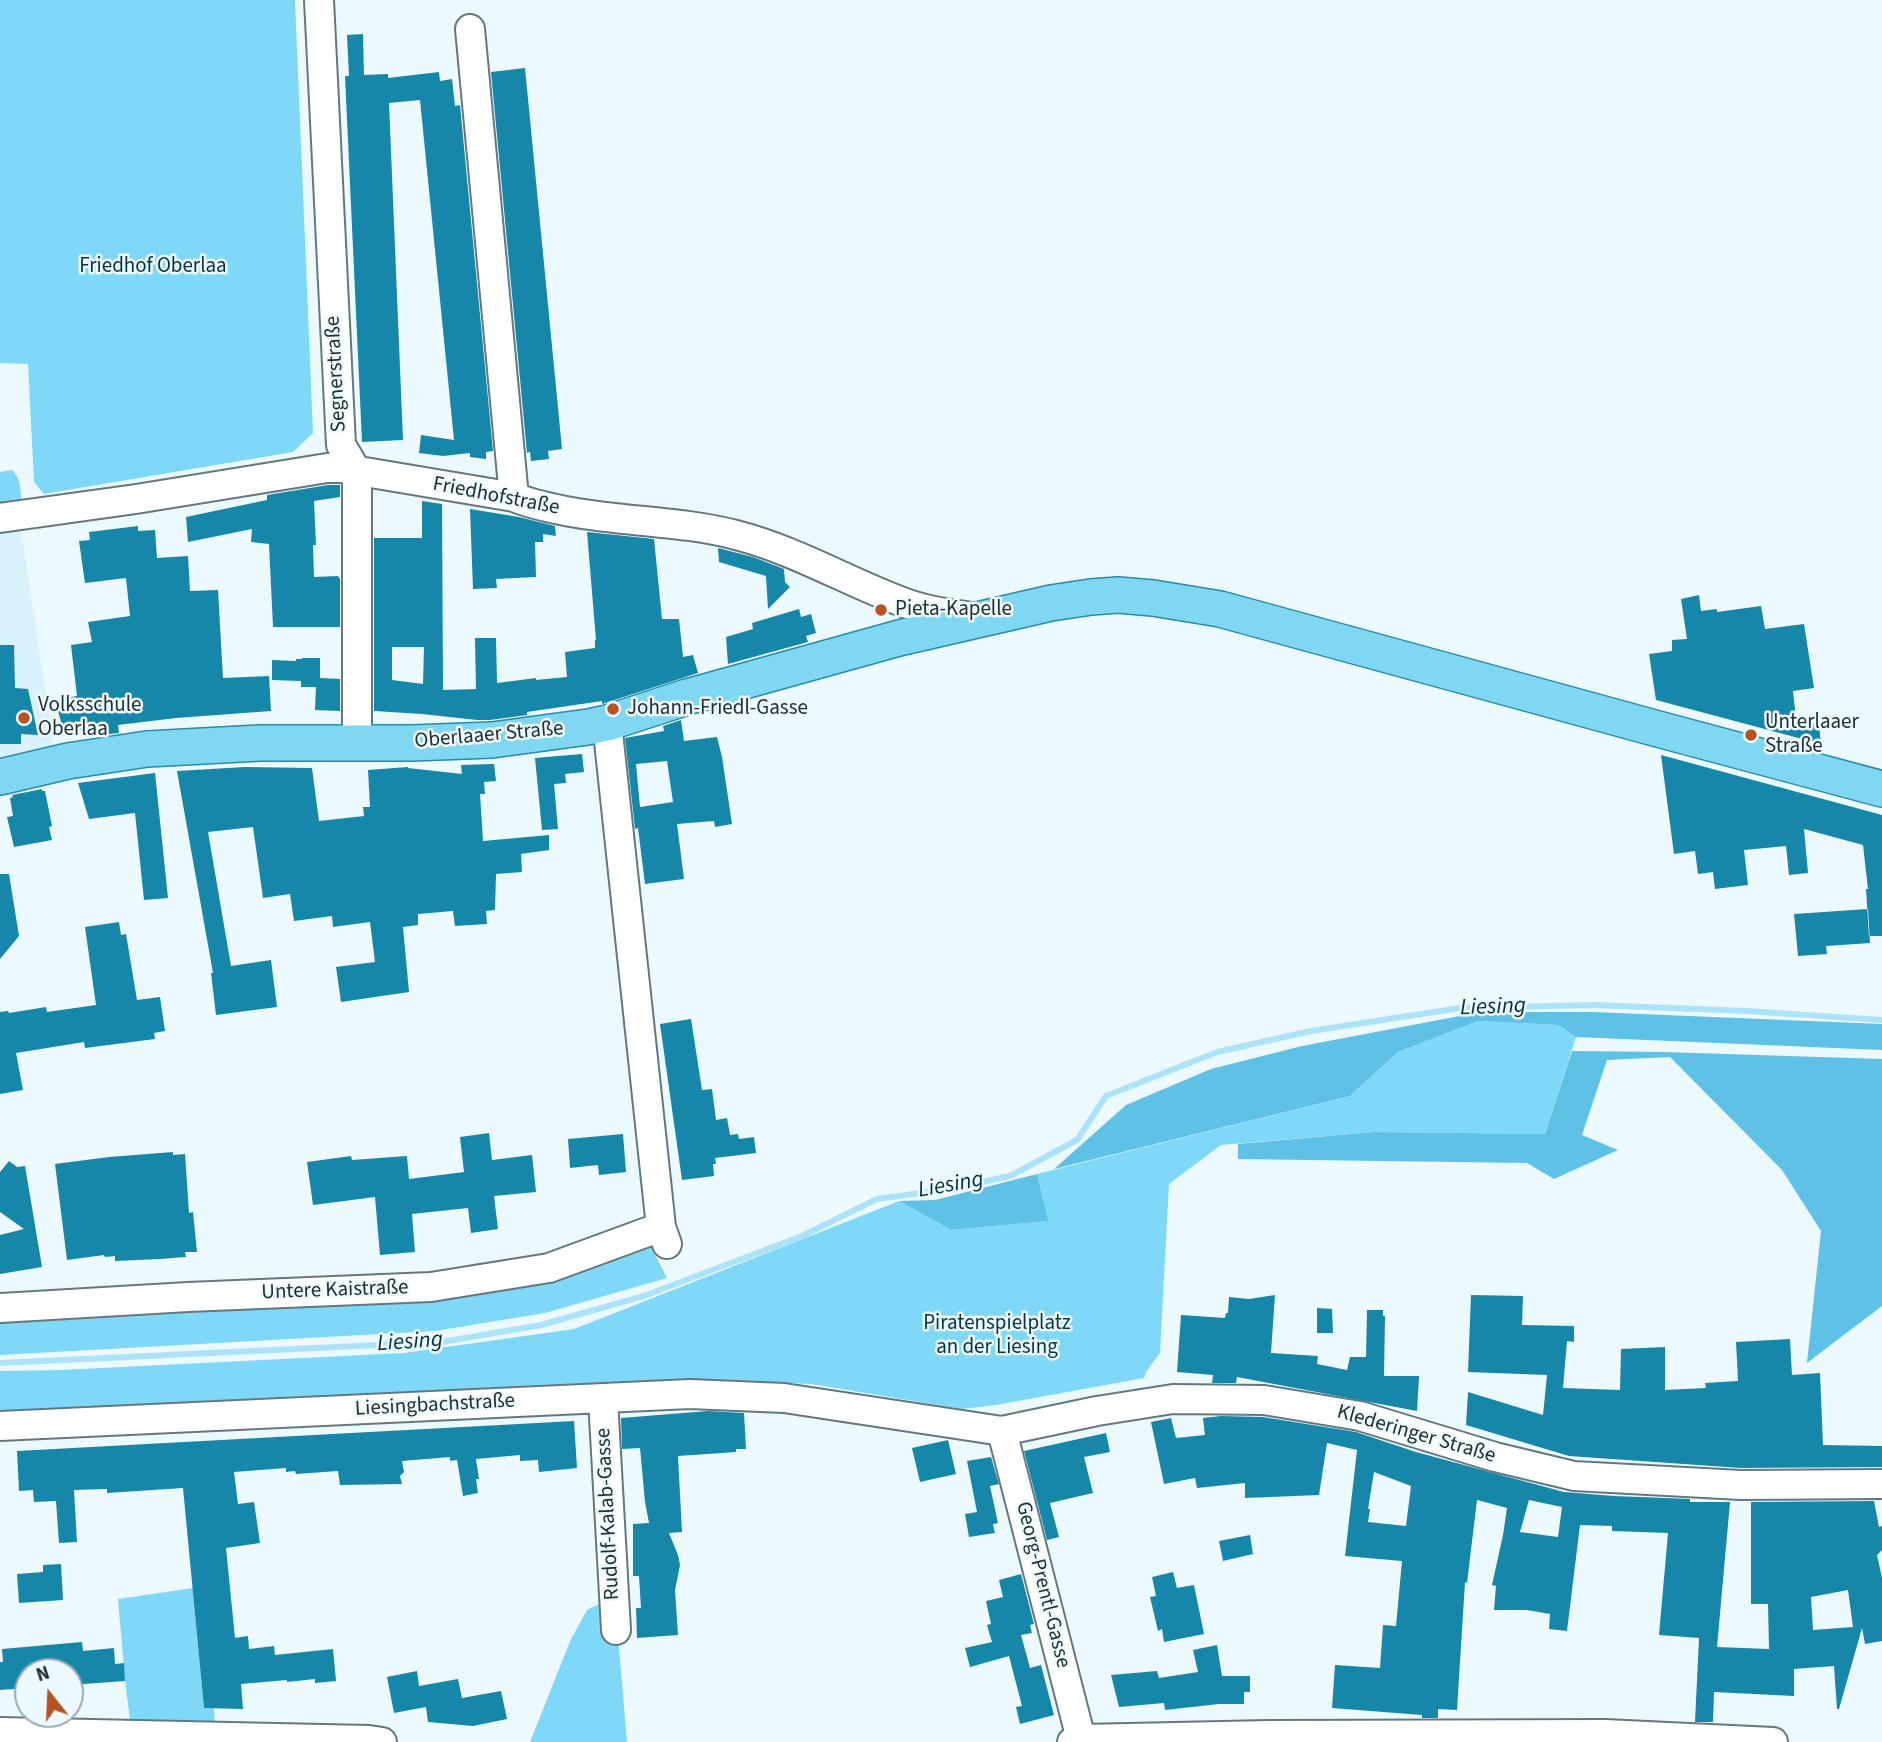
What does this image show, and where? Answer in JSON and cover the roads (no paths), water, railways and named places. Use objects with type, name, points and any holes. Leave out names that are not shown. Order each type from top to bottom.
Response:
[{"type":"main road","points":[[899,638],[981,618],[1091,597],[1118,595],[1188,603],[1220,609],[1882,789]]},
{"type":"main road","name":"Oberlaaer Straße","points":[[68,761],[147,750],[220,744],[492,740],[607,723],[687,696],[899,638]]},
{"type":"main road","points":[[0,764],[68,761]]},
{"type":"main road","points":[[0,777],[68,761]]},
{"type":"street","name":"Segnerstraße","points":[[319,0],[341,445],[357,472],[358,744]]},
{"type":"street","points":[[470,29],[514,497]]},
{"type":"street","name":"Friedhofstraße","points":[[0,518],[125,501],[318,468],[341,468],[514,497],[532,505],[596,516],[687,526],[746,537],[905,603],[938,612],[981,618]]},
{"type":"street","points":[[899,638],[905,603]]},
{"type":"street","name":"Untere Kaistraße","points":[[0,1308],[431,1287],[549,1268],[664,1236],[607,723]]},
{"type":"street","name":"Liesingbachstraße","points":[[0,1426],[690,1394],[784,1398],[869,1410]]},
{"type":"street","name":"Rudolf-Kalab-Gasse","points":[[603,1399],[616,1630]]},
{"type":"street","name":"Klederinger Straße","points":[[869,1410],[1002,1431],[1097,1411],[1173,1399],[1264,1400],[1360,1416],[1495,1457],[1574,1476],[1741,1485],[1882,1484]]},
{"type":"street","name":"Georg-Prentl-Gasse","points":[[1002,1431],[1076,1741]]},
{"type":"street","points":[[0,1732],[382,1742]]},
{"type":"street","points":[[1076,1741],[1269,1735],[1605,1734],[1773,1742]]},
{"type":"waterway","name":"Liesing","points":[[0,1363],[442,1342],[541,1325],[644,1296],[802,1236],[877,1199],[950,1189],[1010,1176],[1077,1140],[1106,1096],[1217,1052],[1311,1031],[1460,1008],[1595,1005],[1882,1020]]},
{"type":"place","name":"Pieta-Kapelle","points":[[881,610]]},
{"type":"place","name":"Johann-Friedl-Gasse","points":[[613,709]]},
{"type":"place","name":"Volksschule Oberlaa","points":[[24,718]]},
{"type":"place","name":"Unterlaaer Straße","points":[[1751,735]]},
{"type":"park label","name":"Friedhof Oberlaa","points":[[153,267]]},
{"type":"park label","name":"Piratenspielplatz an der Liesing","points":[[997,1336]]}]
